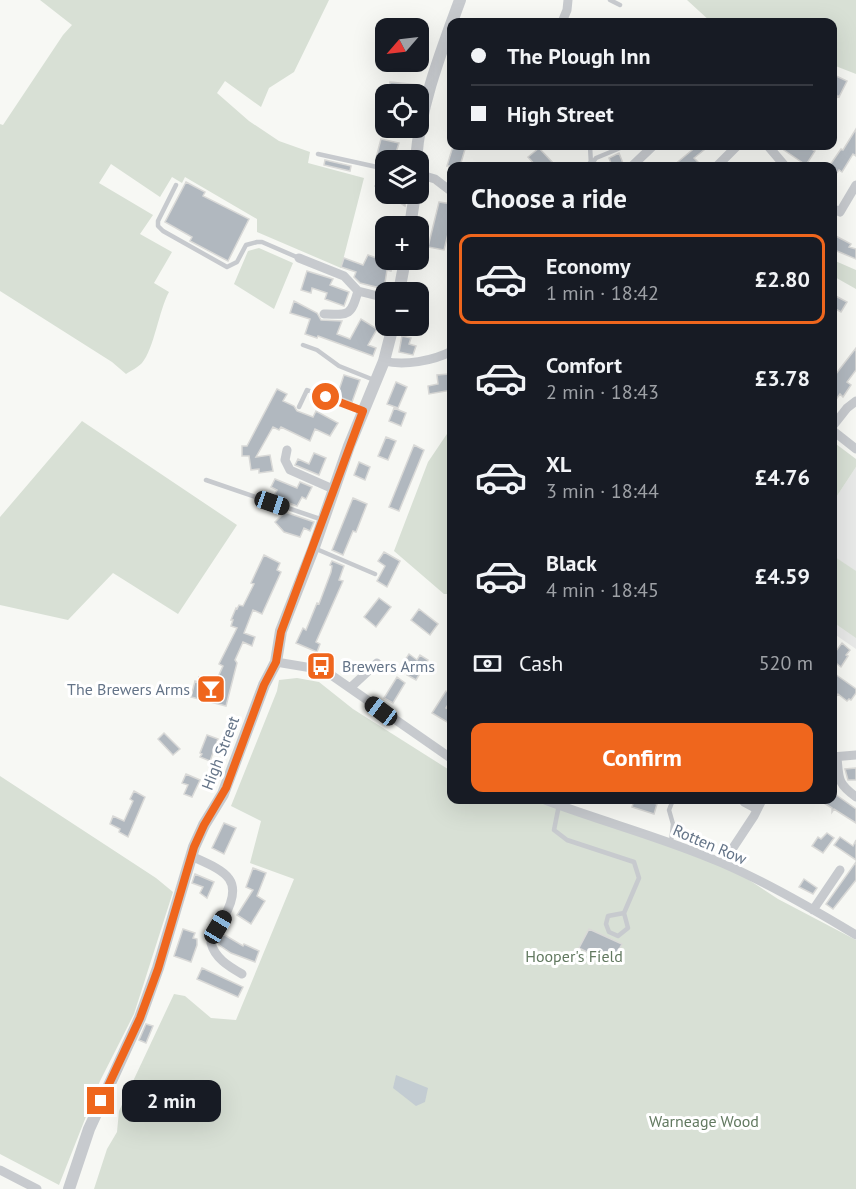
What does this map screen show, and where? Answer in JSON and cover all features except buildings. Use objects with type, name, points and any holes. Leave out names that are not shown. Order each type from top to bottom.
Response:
[{"type":"street","points":[[454,18],[460,0]]},
{"type":"street","points":[[564,18],[568,0]]},
{"type":"street","points":[[417,150],[429,90],[447,38]]},
{"type":"street","points":[[636,162],[649,150]]},
{"type":"street","points":[[721,162],[733,150]]},
{"type":"street","points":[[771,150],[781,162]]},
{"type":"street","points":[[429,177],[447,188]]},
{"type":"street","points":[[837,209],[856,185]]},
{"type":"street","points":[[837,211],[850,218]]},
{"type":"street","points":[[299,258],[344,276],[358,291],[375,295]]},
{"type":"street","points":[[324,314],[350,313],[354,308],[358,291]]},
{"type":"street","name":"High Street","points":[[69,1189],[93,1121],[140,1018],[158,969],[191,856],[204,825],[226,788],[264,685],[276,662],[281,632],[314,547],[333,489],[377,381],[390,336]]},
{"type":"street","points":[[384,361],[396,364],[447,353]]},
{"type":"street","points":[[837,422],[847,408],[856,401]]},
{"type":"street","points":[[837,433],[856,449]]},
{"type":"street","points":[[287,450],[285,460],[290,470],[333,489]]},
{"type":"street","points":[[276,662],[324,670],[447,756]]},
{"type":"street","points":[[350,688],[377,663]]},
{"type":"street","points":[[837,757],[856,755]]},
{"type":"street","points":[[837,767],[842,787],[856,797]]},
{"type":"street","name":"Rotten Row","points":[[556,804],[723,863],[856,935]]},
{"type":"street","points":[[723,863],[760,804]]},
{"type":"street","points":[[191,856],[222,871],[231,879],[234,888],[232,899],[211,943],[214,952],[226,964],[242,974]]},
{"type":"street","points":[[813,910],[840,870]]},
{"type":"street","points":[[0,1170],[37,1189]]},
{"type":"lane","points":[[610,0],[620,5]]},
{"type":"lane","points":[[593,162],[596,158],[615,150]]},
{"type":"lane","points":[[318,154],[375,167]]},
{"type":"lane","points":[[176,185],[158,221],[158,226],[163,231],[227,267],[237,262],[246,245],[257,242],[299,258]]},
{"type":"lane","points":[[303,345],[317,350],[339,366],[377,381]]},
{"type":"lane","points":[[299,407],[307,390],[363,411]]},
{"type":"lane","points":[[206,480],[323,520]]},
{"type":"lane","points":[[314,547],[375,574]]},
{"type":"lane","points":[[670,843],[673,824],[669,810],[671,804]]},
{"type":"lane","points":[[559,805],[554,830],[567,840],[634,862],[639,878],[624,913],[628,928],[618,936],[609,932],[606,924],[608,916],[624,913]]},
{"type":"shaded area","points":[[856,467],[856,649],[837,636],[837,496]]},
{"type":"shaded area","points":[[396,1075],[428,1088],[425,1102],[416,1106],[393,1088]]},
{"type":"green space","points":[[40,0],[329,0],[294,72],[269,88],[261,107],[225,81],[217,93],[249,121],[279,141],[310,152],[308,163],[364,178],[341,268],[257,232],[257,219],[185,177],[182,183],[172,177],[160,197],[111,164],[99,183],[153,215],[140,234],[172,252],[154,283],[169,292],[150,349],[142,363],[126,374],[112,362],[0,291],[0,124],[3,125],[72,25]]},
{"type":"green space","points":[[687,0],[856,0],[856,74],[837,67],[837,18],[707,18]]},
{"type":"green space","points":[[259,248],[293,263],[274,309],[234,284],[248,251]]},
{"type":"green space","points":[[837,262],[856,270],[856,289],[837,278]]},
{"type":"green space","points":[[82,421],[237,525],[178,614],[113,573],[68,620],[0,605],[0,517]]},
{"type":"green space","points":[[447,434],[447,594],[444,594],[394,551],[428,462]]},
{"type":"green space","points":[[837,445],[856,459],[856,467],[837,496]]},
{"type":"green space","points":[[837,558],[856,571],[856,638],[837,625]]},
{"type":"green space","points":[[297,678],[319,682],[353,709],[447,768],[447,804],[556,804],[723,863],[778,899],[856,940],[856,1189],[94,1189],[107,1149],[117,1132],[119,1111],[174,994],[185,996],[211,1018],[236,1020],[294,879],[250,863],[261,821],[231,806],[277,691],[279,680]]},
{"type":"green space","points":[[0,776],[156,878],[173,892],[134,1014],[100,1081],[59,1185],[0,1154]]},
{"type":"place","name":"Brewers Arms","points":[[321,666]]},
{"type":"place","name":"The Brewers Arms","points":[[211,689]]},
{"type":"route","points":[[101,1101],[140,1018],[158,969],[194,847],[223,794],[269,672],[276,662],[281,632],[363,411],[326,397]]},
{"type":"park label","name":"Hooper's Field","points":[[574,956]]},
{"type":"park label","name":"Warneage Wood","points":[[704,1121]]}]
